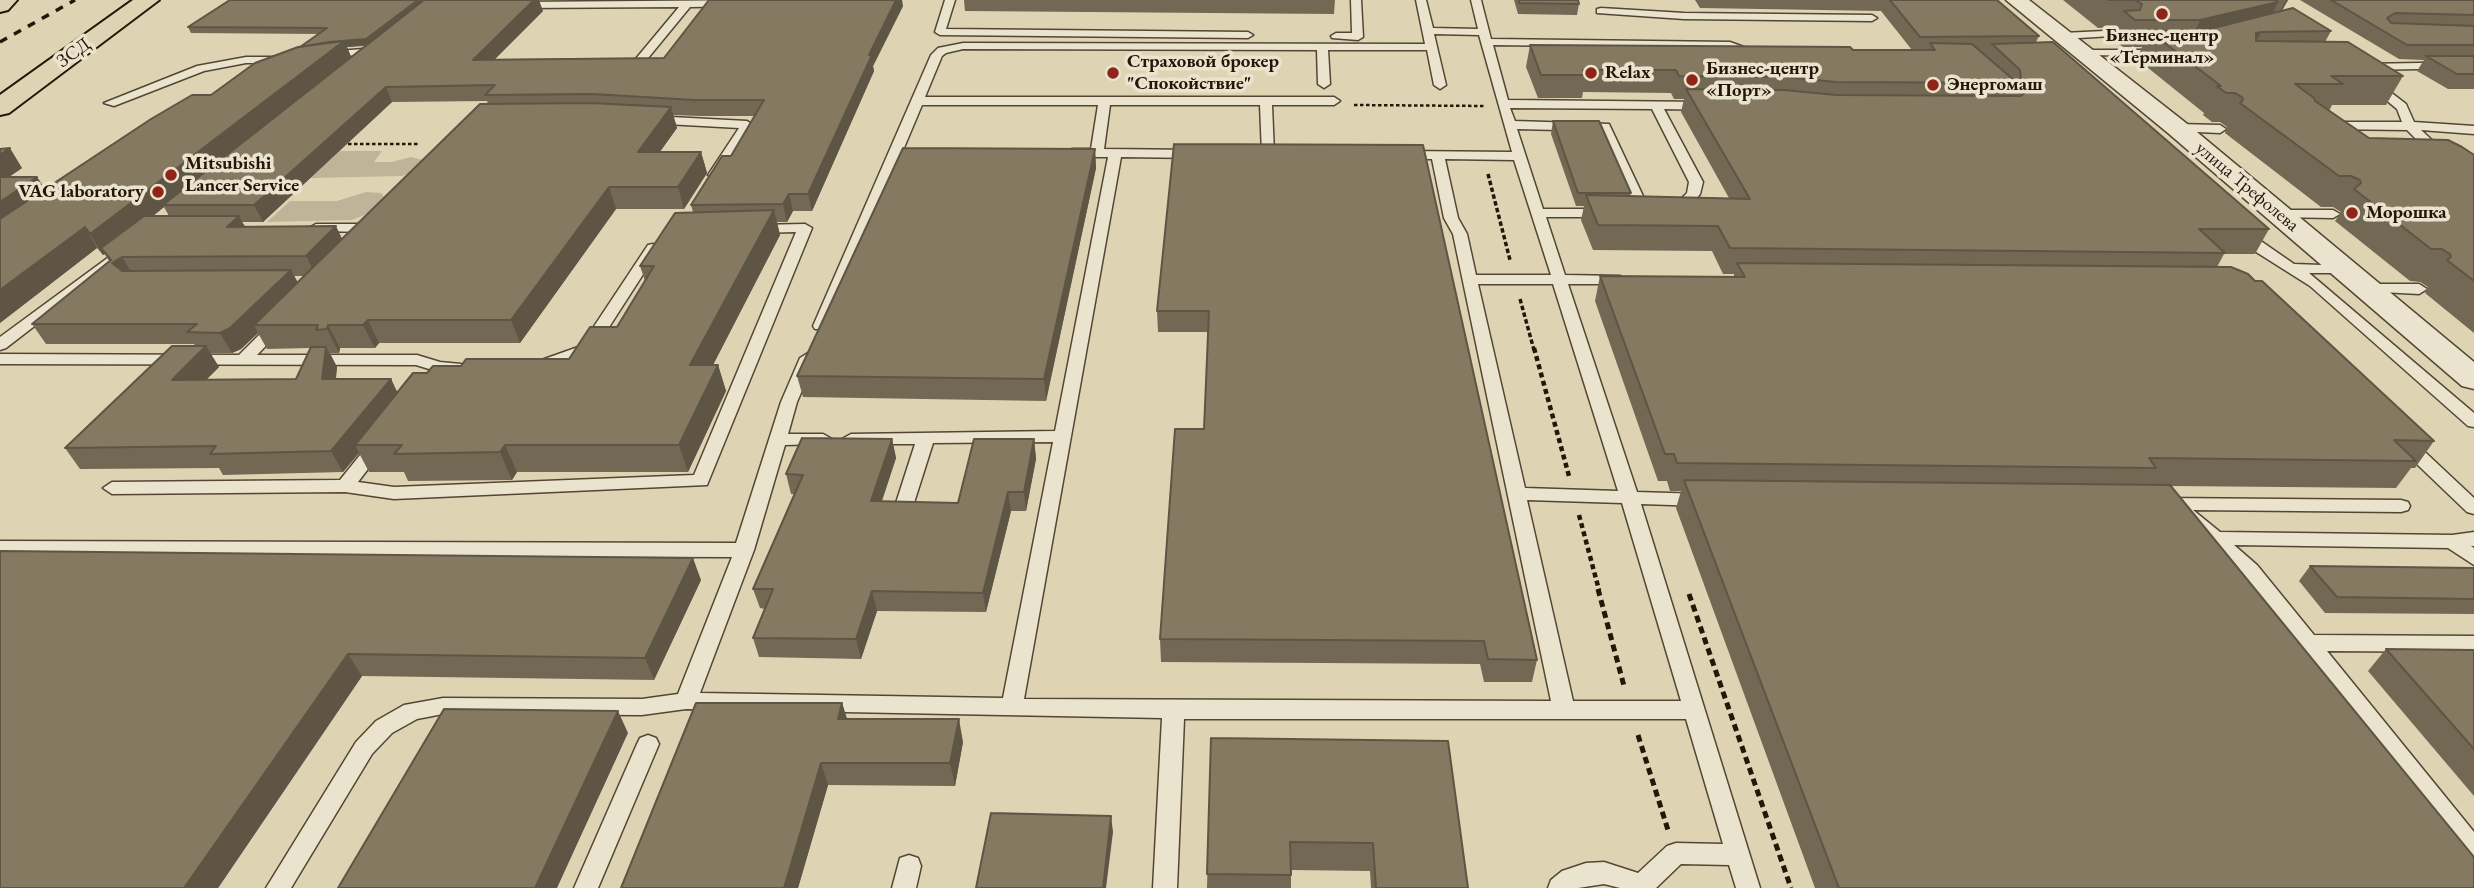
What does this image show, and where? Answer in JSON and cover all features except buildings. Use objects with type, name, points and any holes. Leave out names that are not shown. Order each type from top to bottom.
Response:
[{"type":"highway","points":[[0,5],[6,0]]},
{"type":"highway","name":"ЗСД","points":[[0,107],[148,0]]},
{"type":"street","name":"улица Трефолева","points":[[2016,0],[2177,128],[2474,379]]},
{"type":"lane","points":[[512,5],[760,3],[762,0]]},
{"type":"lane","points":[[950,0],[940,32],[1359,37],[1356,0]]},
{"type":"lane","points":[[1421,0],[1440,85]]},
{"type":"lane","points":[[1476,0],[1503,105],[1630,499],[1748,888]]},
{"type":"lane","points":[[1674,0],[1684,16]]},
{"type":"lane","points":[[640,61],[688,4]]},
{"type":"lane","points":[[1601,11],[1684,16],[1872,18]]},
{"type":"lane","points":[[1428,31],[1486,37],[1730,45],[1766,57]]},
{"type":"lane","points":[[2077,51],[2115,32],[2138,53]]},
{"type":"lane","points":[[686,701],[744,550],[789,402],[903,152],[921,92],[937,55],[942,50],[962,46],[1431,47]]},
{"type":"lane","points":[[313,58],[380,48],[354,68]]},
{"type":"lane","points":[[1322,48],[1324,85]]},
{"type":"lane","points":[[2077,51],[2176,53]]},
{"type":"lane","points":[[110,103],[201,68],[246,60],[303,60],[258,76]]},
{"type":"lane","points":[[2474,65],[2350,66],[2402,107],[2409,125],[2439,154],[2474,179]]},
{"type":"lane","points":[[921,92],[1105,101],[1334,102]]},
{"type":"lane","points":[[1097,153],[1105,101]]},
{"type":"lane","points":[[1266,101],[1268,154]]},
{"type":"lane","points":[[1503,105],[1724,106]]},
{"type":"lane","points":[[1538,213],[1632,213],[1668,210],[1685,203],[1693,194],[1696,182],[1656,105]]},
{"type":"lane","points":[[638,119],[747,125],[710,183]]},
{"type":"lane","points":[[1510,125],[1605,127],[1632,213]]},
{"type":"lane","points":[[2319,133],[2409,125],[2474,131]]},
{"type":"lane","points":[[2177,128],[2220,129]]},
{"type":"lane","points":[[1056,153],[1212,154]]},
{"type":"lane","points":[[1012,707],[1115,153]]},
{"type":"lane","points":[[1385,155],[1520,156]]},
{"type":"lane","points":[[1438,156],[1451,218],[1460,234],[1564,710]]},
{"type":"lane","points":[[2427,163],[2474,166]]},
{"type":"lane","points":[[2278,214],[2333,214]]},
{"type":"lane","points":[[2227,219],[2258,247],[2315,283],[2474,422]]},
{"type":"lane","points":[[305,229],[378,223],[356,246]]},
{"type":"lane","points":[[113,488],[345,486],[394,493],[701,481],[805,228],[736,229]]},
{"type":"lane","points":[[0,345],[140,238]]},
{"type":"lane","points":[[518,366],[545,366],[587,349],[654,247],[663,241]]},
{"type":"lane","points":[[2291,268],[2344,269]]},
{"type":"lane","points":[[1469,279],[1636,280]]},
{"type":"lane","points":[[2367,288],[2419,289]]},
{"type":"lane","points":[[242,361],[291,312]]},
{"type":"lane","points":[[0,359],[417,360],[435,373],[466,367]]},
{"type":"lane","points":[[345,486],[387,432]]},
{"type":"lane","points":[[2395,433],[2474,508]]},
{"type":"lane","points":[[778,440],[1061,436]]},
{"type":"lane","points":[[904,506],[926,438]]},
{"type":"lane","points":[[1516,494],[1724,500]]},
{"type":"lane","points":[[2151,504],[2401,506]]},
{"type":"lane","points":[[2178,504],[2250,570],[2474,850]]},
{"type":"lane","points":[[2216,538],[2452,542],[2474,539]]},
{"type":"lane","points":[[2452,542],[2474,558]]},
{"type":"lane","points":[[0,548],[744,550]]},
{"type":"lane","points":[[2309,643],[2474,644]]},
{"type":"lane","points":[[278,888],[364,748],[384,727],[412,711],[443,706],[642,707],[686,701],[1172,709],[1694,710]]},
{"type":"lane","points":[[1165,888],[1172,709]]},
{"type":"lane","points":[[586,888],[648,744]]},
{"type":"lane","points":[[1560,888],[1571,879],[1586,874],[1604,873],[1623,877],[1641,887],[1676,853],[1738,855]]},
{"type":"path","points":[[1334,102],[1340,105],[1503,105]]},
{"type":"path","points":[[348,144],[418,144]]},
{"type":"path","points":[[1483,156],[1631,710],[1676,853]]},
{"type":"shaded area","points":[[340,151],[382,151],[374,162],[392,162],[411,157],[423,160],[411,173],[402,176],[310,178]]},
{"type":"shaded area","points":[[366,192],[381,193],[385,198],[367,214],[352,220],[267,222],[290,201],[337,201]]},
{"type":"railway","points":[[0,42],[75,0]]},
{"type":"place","name":"Бизнес-центр «Терминал»","points":[[2162,14]]},
{"type":"place","name":"Страховой брокер \"Спокойствие\"","points":[[1113,73]]},
{"type":"place","name":"Relax","points":[[1591,73]]},
{"type":"place","name":"Бизнес-центр «Порт»","points":[[1692,80]]},
{"type":"place","name":"Энергомаш","points":[[1933,85]]},
{"type":"place","name":"Mitsubishi Lancer Service","points":[[171,175]]},
{"type":"place","name":"VAG laboratory","points":[[158,192]]},
{"type":"place","name":"Морошка","points":[[2352,213]]}]
